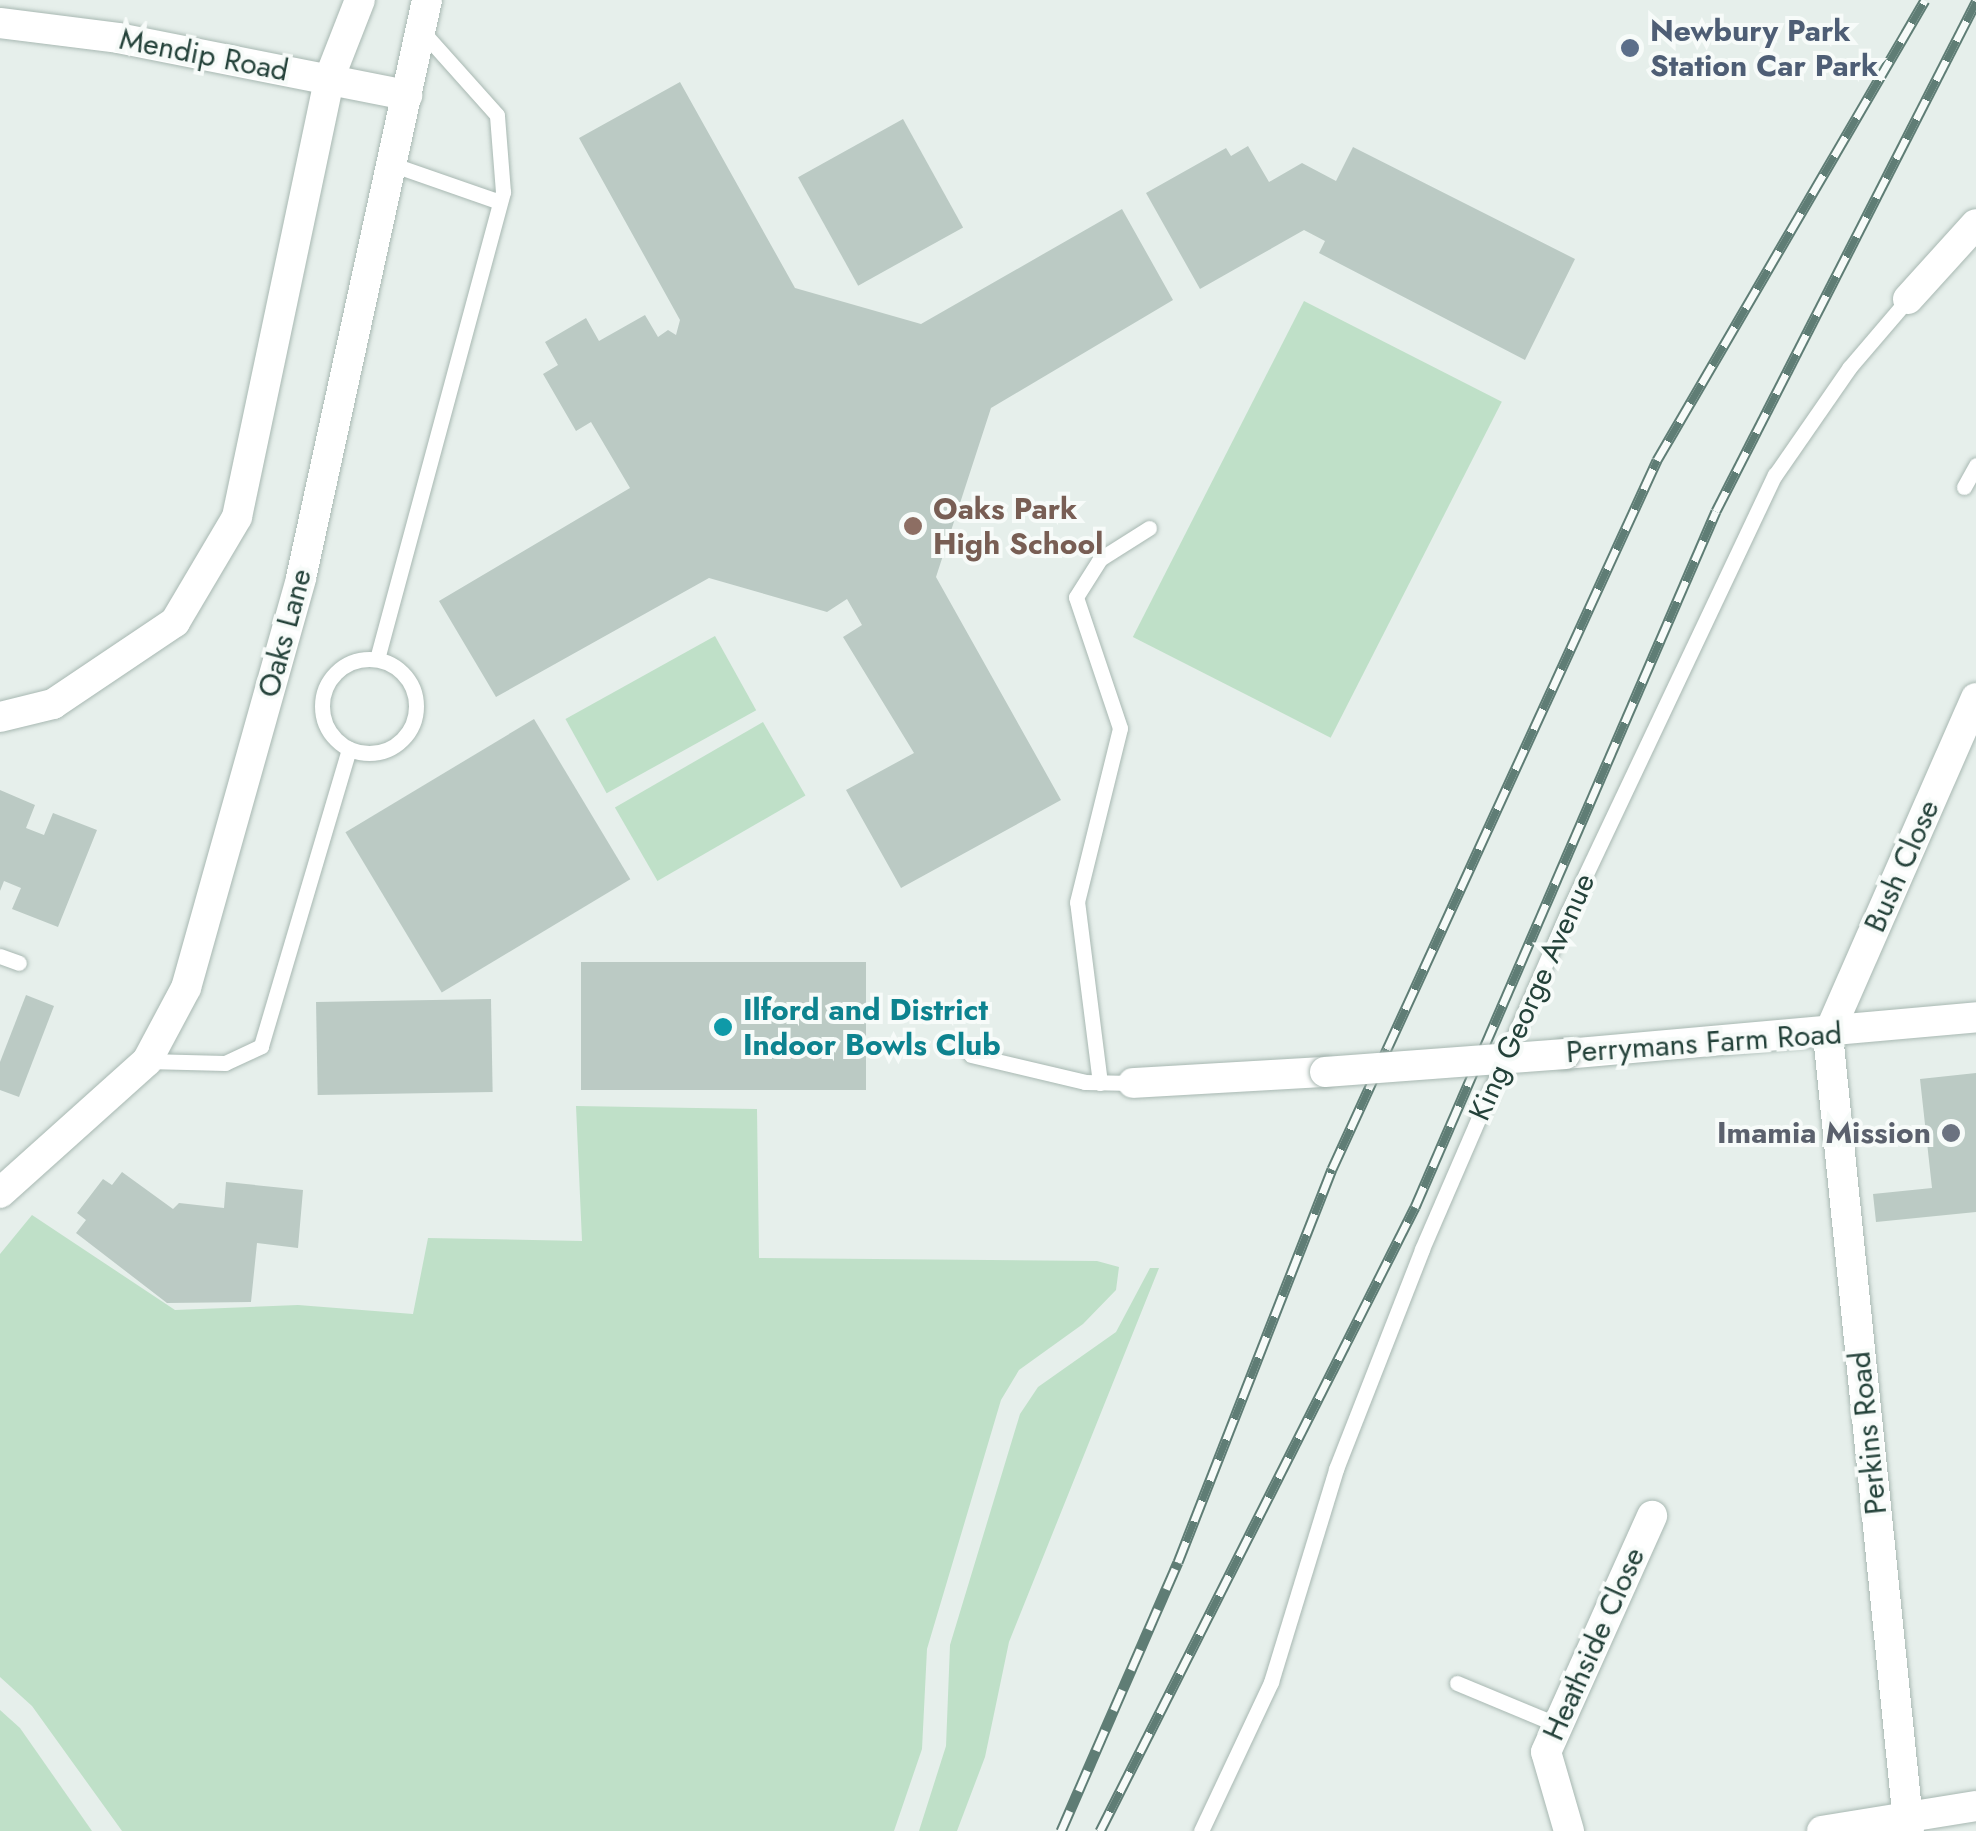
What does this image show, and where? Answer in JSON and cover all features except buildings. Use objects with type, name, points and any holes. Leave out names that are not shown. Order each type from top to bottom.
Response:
[{"type":"street","points":[[0,717],[53,704],[174,622],[237,517],[330,79],[360,0]]},
{"type":"street","name":"Oaks Lane","points":[[0,1193],[110,1101],[147,1061],[186,988],[301,578],[423,15]]},
{"type":"street","name":"Mendip Road","points":[[0,23],[118,38],[407,94]]},
{"type":"street","name":"King George Avenue","points":[[1908,299],[1976,224]]},
{"type":"street","name":"Bush Close","points":[[1828,1035],[1976,698]]},
{"type":"street","name":"Perrymans Farm Road","points":[[1132,1083],[1828,1035],[1976,1018]]},
{"type":"street","name":"Perkins Road","points":[[1828,1035],[1908,1822]]},
{"type":"street","name":"Heathside Close","points":[[1568,1831],[1546,1752],[1652,1516]]},
{"type":"street","points":[[1822,1831],[1908,1822],[1976,1806]]},
{"type":"lane","points":[[378,660],[500,202],[497,116],[423,15]]},
{"type":"lane","points":[[391,164],[500,202]]},
{"type":"lane","name":"King George Avenue","points":[[1201,1831],[1271,1682],[1336,1469],[1422,1249],[1568,912],[1775,475],[1848,368],[1908,299]]},
{"type":"lane","points":[[1964,487],[1976,464]]},
{"type":"lane","points":[[1100,1083],[1077,902],[1120,728],[1076,596],[1100,559],[1149,528]]},
{"type":"lane","points":[[378,660],[405,675],[416,704],[414,720],[395,746],[380,752],[349,749],[322,714],[326,684],[348,663],[378,660]]},
{"type":"lane","points":[[147,1061],[225,1062],[261,1046],[349,749]]},
{"type":"lane","points":[[0,956],[18,962]]},
{"type":"lane","points":[[970,1055],[1100,1083],[1132,1083]]},
{"type":"lane","points":[[1457,1684],[1558,1725]]},
{"type":"green space","points":[[1304,301],[1502,402],[1331,738],[1133,637]]},
{"type":"green space","points":[[715,636],[756,710],[607,793],[565,719]]},
{"type":"green space","points":[[763,722],[806,796],[657,881],[615,808]]},
{"type":"green space","points":[[576,1106],[757,1109],[759,1258],[1097,1261],[1119,1267],[1116,1290],[1083,1324],[1019,1370],[1001,1400],[927,1649],[922,1749],[894,1831],[122,1831],[32,1706],[0,1677],[0,1254],[32,1215],[175,1310],[298,1305],[413,1314],[428,1238],[582,1241]]},
{"type":"green space","points":[[1150,1268],[1159,1268],[1009,1642],[985,1757],[957,1831],[919,1831],[946,1746],[950,1645],[1020,1414],[1038,1387],[1116,1332]]},
{"type":"green space","points":[[0,1710],[20,1728],[92,1831],[0,1831]]},
{"type":"railway","points":[[1061,1831],[1178,1562],[1332,1169],[1657,460],[1925,0]]},
{"type":"railway","points":[[1100,1831],[1415,1207],[1716,511],[1976,2]]},
{"type":"place","name":"Newbury Park Station Car Park","points":[[1630,48]]},
{"type":"place","name":"Oaks Park High School","points":[[913,526]]},
{"type":"place","name":"Ilford and District Indoor Bowls Club","points":[[723,1027]]},
{"type":"place","name":"Imamia Mission","points":[[1951,1133]]}]
